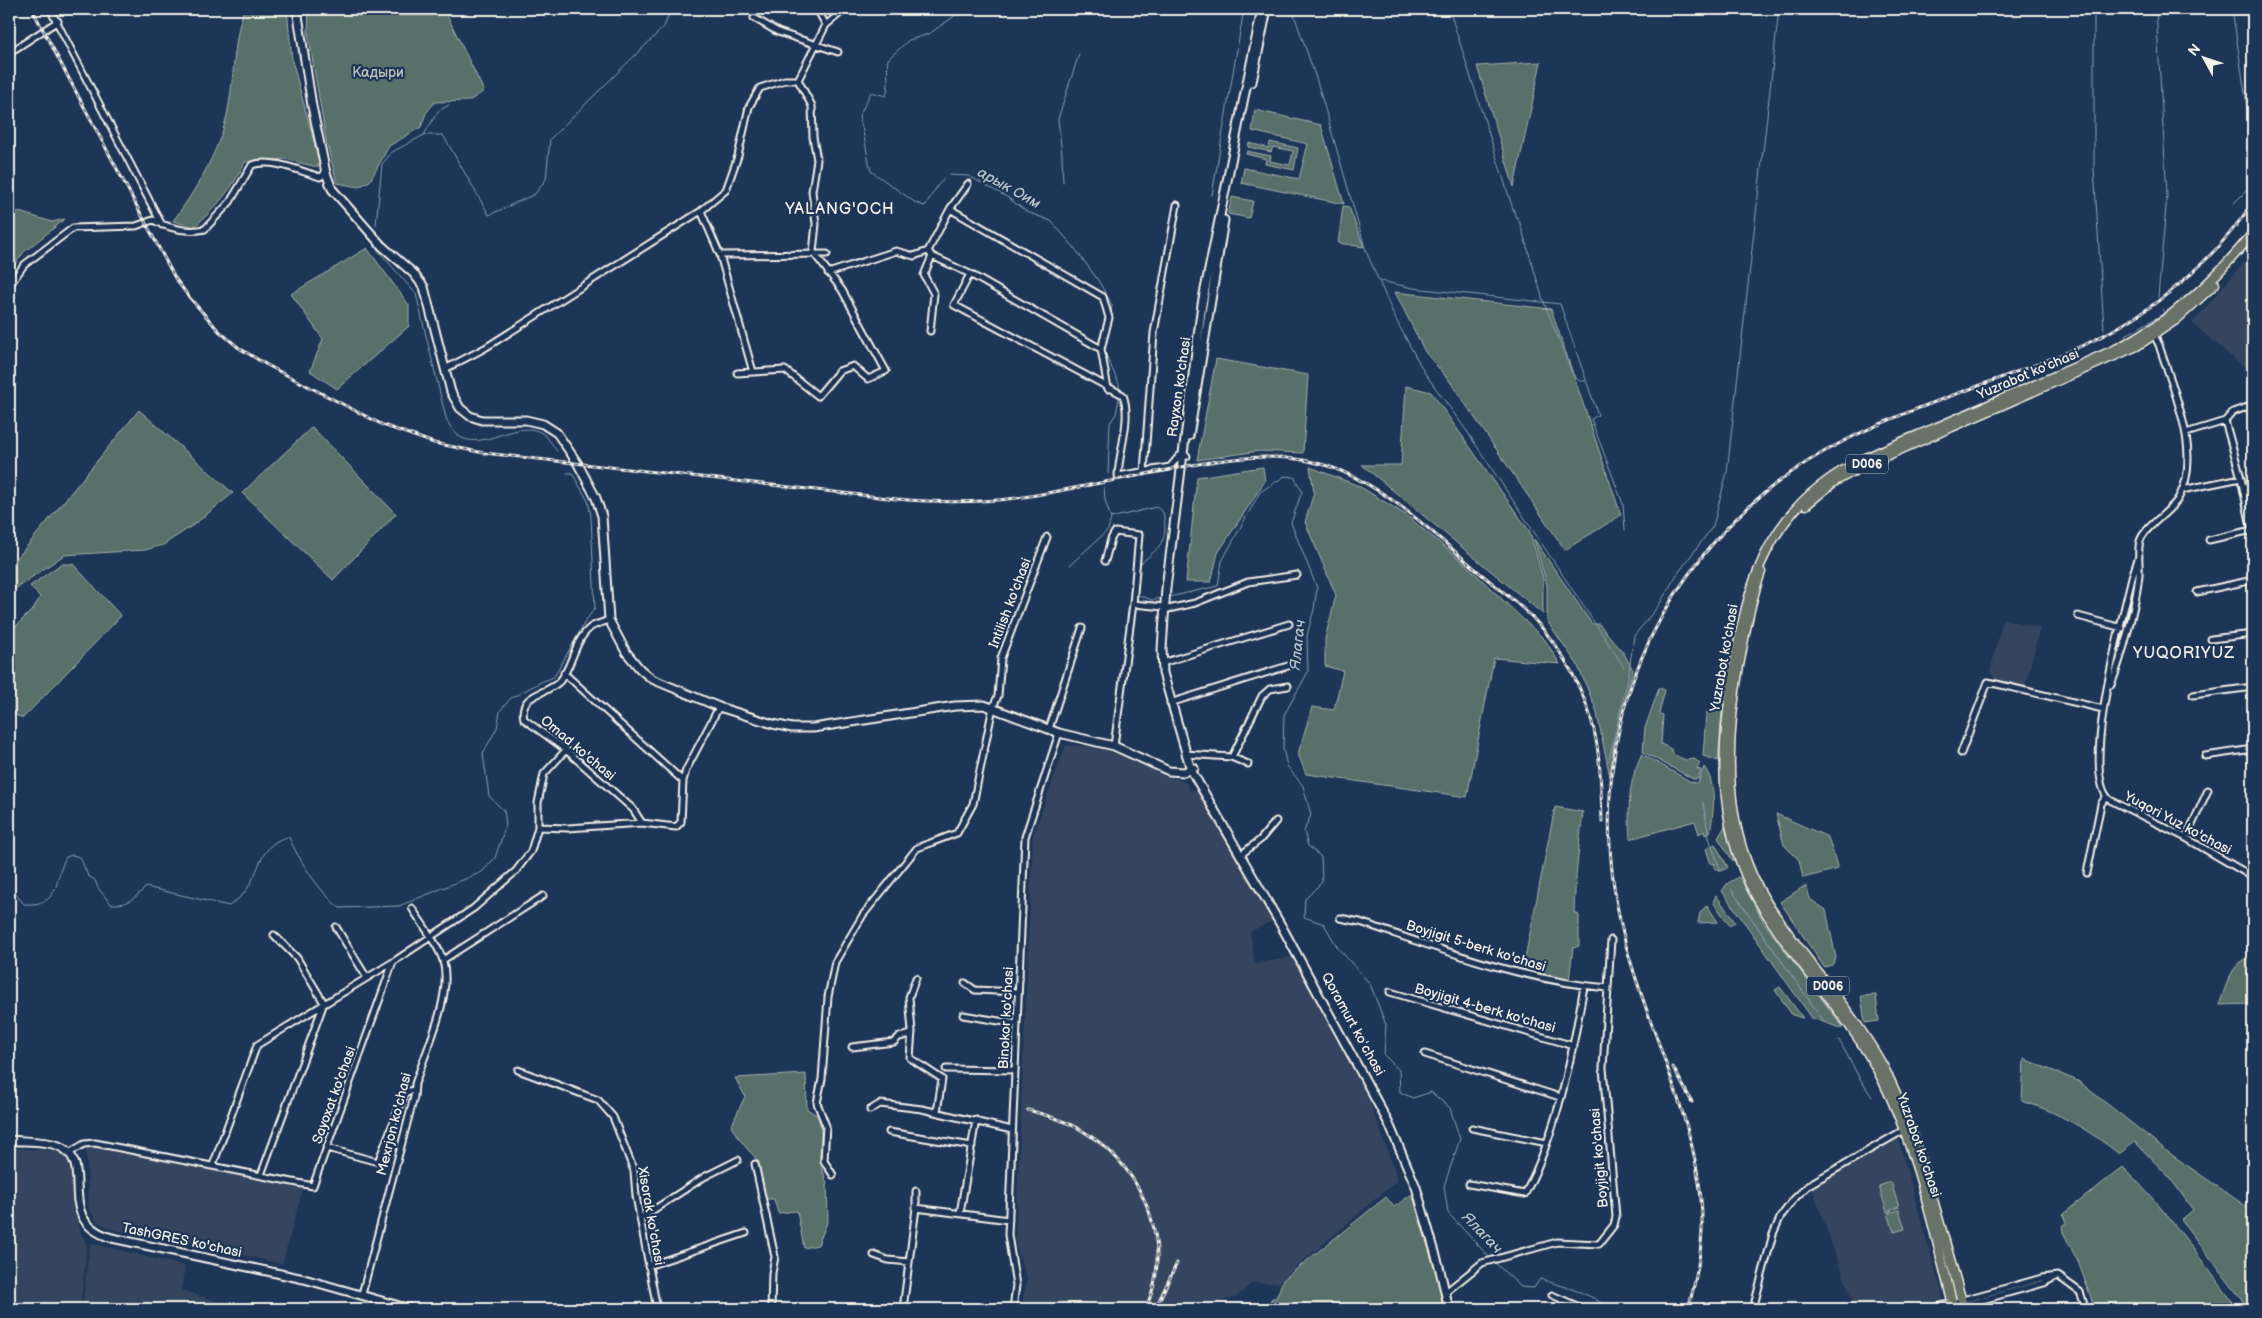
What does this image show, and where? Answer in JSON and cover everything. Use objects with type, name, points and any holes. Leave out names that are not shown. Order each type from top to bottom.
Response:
[{"type":"main road","points":[[297,9],[312,106],[326,173],[338,199],[382,246],[421,283],[427,295],[453,397],[460,408],[470,416],[488,421],[538,422],[553,430],[563,442],[586,478],[602,516],[609,620],[626,652],[646,674],[660,682],[719,707],[773,724],[808,729],[979,704],[993,707],[1059,733],[1114,746],[1169,771],[1192,769]]},
{"type":"main road","name":"Rayxon ko'chasi","points":[[1192,769],[1172,703],[1164,662],[1166,607],[1202,304],[1262,9]]},
{"type":"main road","name":"Rayxon ko'chasi","points":[[1184,456],[1225,210],[1267,9]]},
{"type":"main road","name":"Yuzrabot ko'chasi","points":[[2153,333],[2210,283],[2253,233]]},
{"type":"main road","name":"Yuzrabot ko'chasi","points":[[1963,1305],[1907,1120],[1890,1079],[1774,914],[1745,864],[1731,829],[1724,790],[1725,724],[1746,600],[1760,562],[1778,530],[1810,494],[1842,471],[1866,458],[2085,366],[2116,349],[2153,333],[2203,297],[2253,240]]},
{"type":"main road","name":"Qoramurt koʻchasi","points":[[1192,769],[1243,853],[1284,926],[1399,1138],[1419,1187],[1451,1309]]},
{"type":"main road","name":"Qoramurt koʻchasi","points":[[1192,769],[1284,926]]},
{"type":"main road","name":"Yuzrabot ko'chasi","points":[[1857,1031],[1904,1130],[1954,1306]]},
{"type":"main road","points":[[9,1140],[52,1144],[69,1153]]},
{"type":"main road","name":"TashGRES ko'chasi","points":[[69,1153],[76,1168],[78,1205],[81,1216],[88,1226],[99,1234],[304,1279],[410,1309]]},
{"type":"street","points":[[50,9],[58,21],[162,225]]},
{"type":"street","points":[[817,9],[826,25]]},
{"type":"street","points":[[798,80],[826,25],[845,9]]},
{"type":"street","points":[[754,18],[778,32],[838,52]]},
{"type":"street","points":[[9,52],[58,21]]},
{"type":"street","points":[[445,369],[485,348],[701,211],[726,190],[738,156],[749,107],[760,88],[785,80],[798,80]]},
{"type":"street","points":[[737,373],[785,370],[818,396],[839,371],[853,366],[868,379],[886,371],[842,290],[813,252],[816,224],[812,190],[817,160],[813,137],[812,106],[798,80]]},
{"type":"street","points":[[9,286],[24,265],[73,228],[136,226],[153,220],[162,225],[183,230],[205,228],[230,202],[249,169],[255,164],[291,168],[320,177],[326,173]]},
{"type":"street","points":[[828,273],[896,252],[914,256],[928,251],[950,209],[968,184]]},
{"type":"street","points":[[1144,472],[1154,333],[1177,206]]},
{"type":"street","points":[[950,209],[1103,297],[1108,318],[1102,350],[1110,389]]},
{"type":"street","points":[[701,211],[720,255],[753,372]]},
{"type":"street","points":[[928,251],[932,256],[970,274],[1102,350]]},
{"type":"street","points":[[720,255],[813,252],[827,254]]},
{"type":"street","points":[[930,331],[934,294],[924,275],[932,256]]},
{"type":"street","points":[[970,274],[954,305],[1053,356],[1123,395],[1128,408],[1119,458],[1118,476],[1170,467],[1176,458],[1184,456]]},
{"type":"street","name":"Yuqori Yuz ko'chasi","points":[[2108,693],[2115,676],[2139,575],[2140,540],[2147,530],[2175,503],[2182,490],[2189,464],[2186,432],[2153,333]]},
{"type":"street","points":[[2186,432],[2225,421],[2233,412],[2253,405]]},
{"type":"street","points":[[2225,421],[2241,478],[2253,537]]},
{"type":"street","points":[[2182,490],[2241,478]]},
{"type":"street","points":[[2243,488],[2253,485]]},
{"type":"street","points":[[2209,540],[2252,530]]},
{"type":"street","points":[[1105,561],[1110,539],[1115,532],[1139,534],[1114,746]]},
{"type":"street","name":"Intilish ko'chasi","points":[[833,1175],[824,1161],[826,1126],[817,1102],[822,1079],[828,997],[835,962],[862,915],[917,848],[956,833],[973,804],[993,707],[998,696],[1001,658],[1047,537]]},
{"type":"street","name":"Yuqori Yuz ko'chasi","points":[[2139,556],[2120,628],[2103,710],[2098,756],[2102,787],[2106,797],[2186,838],[2253,877]]},
{"type":"street","points":[[1132,604],[1166,607],[1222,594],[1248,582],[1297,575]]},
{"type":"street","points":[[2196,592],[2253,580]]},
{"type":"street","points":[[2078,616],[2127,629]]},
{"type":"street","name":"Omad ko'chasi","points":[[609,620],[592,627],[581,639],[560,680],[536,695],[524,705],[522,710],[524,719],[566,750],[633,809],[642,823]]},
{"type":"street","points":[[1164,662],[1289,624]]},
{"type":"street","points":[[1049,729],[1082,628]]},
{"type":"street","points":[[2211,639],[2253,634]]},
{"type":"street","points":[[1172,703],[1291,665]]},
{"type":"street","points":[[564,673],[683,782]]},
{"type":"street","points":[[1960,753],[1988,682],[2103,710]]},
{"type":"street","points":[[1232,757],[1262,696],[1270,690],[1288,686]]},
{"type":"street","points":[[2193,695],[2253,687]]},
{"type":"street","points":[[538,827],[568,828],[642,823],[676,827],[681,822],[683,782],[686,770],[719,707]]},
{"type":"street","name":"Binokor ko'chasi","points":[[1013,1309],[1016,1286],[1008,1234],[1025,837],[1059,733]]},
{"type":"street","points":[[2205,756],[2253,749]]},
{"type":"street","points":[[213,1165],[257,1045],[393,962],[474,908],[516,871],[531,851],[538,827],[538,803],[544,774],[566,750]]},
{"type":"street","points":[[1186,754],[1232,757],[1248,764]]},
{"type":"street","points":[[2186,838],[2208,790]]},
{"type":"street","points":[[2087,873],[2101,804],[2106,797]]},
{"type":"street","points":[[1243,853],[1260,840],[1276,821]]},
{"type":"street","points":[[443,960],[544,896]]},
{"type":"street","name":"Mexrjon ko'chasi","points":[[362,1294],[414,1089],[441,1007],[445,982],[443,960],[412,908]]},
{"type":"street","name":"Boyjigit 5-berk ko'chasi","points":[[1340,918],[1360,922],[1519,972],[1568,985],[1608,988]]},
{"type":"street","points":[[336,927],[366,978]]},
{"type":"street","points":[[274,935],[297,958],[324,1003]]},
{"type":"street","points":[[1608,988],[1611,940]]},
{"type":"street","name":"Sayoxat ko'chasi","points":[[69,1153],[84,1144],[95,1143],[313,1186],[393,962]]},
{"type":"street","points":[[916,978],[909,997],[912,1034],[910,1058],[942,1079],[937,1112]]},
{"type":"street","points":[[964,983],[976,990],[1018,992]]},
{"type":"street","points":[[1469,1184],[1525,1194],[1538,1169],[1547,1143],[1574,1046],[1584,986]]},
{"type":"street","name":"Boyjigit ko'chasi","points":[[1448,1292],[1482,1263],[1557,1242],[1599,1244],[1614,1225],[1616,1217],[1603,1068],[1608,988]]},
{"type":"street","name":"Boyjigit 4-berk ko'chasi","points":[[1390,992],[1574,1046]]},
{"type":"street","points":[[261,1175],[324,1003]]},
{"type":"street","points":[[963,1015],[1017,1024]]},
{"type":"street","points":[[852,1047],[894,1042],[899,1037],[912,1034]]},
{"type":"street","points":[[1425,1054],[1560,1097]]},
{"type":"street","points":[[946,1069],[1015,1070]]},
{"type":"street","name":"Xisorak ko'chasi","points":[[518,1070],[598,1100],[613,1117],[634,1171],[640,1218],[657,1309]]},
{"type":"street","points":[[327,1148],[378,1162],[404,1094],[414,1089]]},
{"type":"street","points":[[870,1110],[880,1104],[937,1112],[1012,1130]]},
{"type":"street","points":[[960,1213],[976,1120]]},
{"type":"street","points":[[1472,1128],[1547,1143]]},
{"type":"street","points":[[1753,1309],[1775,1230],[1781,1216],[1794,1198],[1810,1184],[1904,1130]]},
{"type":"street","points":[[889,1132],[972,1146]]},
{"type":"street","points":[[640,1218],[704,1177],[738,1160]]},
{"type":"street","points":[[755,1164],[775,1257],[772,1273],[771,1309]]},
{"type":"street","points":[[903,1309],[916,1208],[916,1191]]},
{"type":"street","points":[[916,1208],[1009,1220]]},
{"type":"street","points":[[648,1266],[746,1234]]},
{"type":"street","points":[[874,1255],[888,1260],[909,1262]]},
{"type":"street","points":[[1930,1309],[1963,1305],[2044,1283],[2058,1276],[2080,1292],[2086,1309]]},
{"type":"street","points":[[1552,1295],[1584,1309]]},
{"type":"street","points":[[865,1309],[878,1307],[890,1309]]},
{"type":"shaded area","points":[[2253,252],[2253,375],[2192,323]]},
{"type":"shaded area","points":[[2003,619],[2040,628],[2025,687],[1996,681],[1990,671]]},
{"type":"shaded area","points":[[1066,745],[1099,747],[1187,783],[1189,790],[1199,791],[1274,920],[1250,932],[1255,964],[1292,957],[1370,1102],[1398,1180],[1278,1283],[1253,1283],[1235,1298],[1191,1309],[1021,1309],[1027,1278],[1015,1245],[1033,835]]},
{"type":"shaded area","points":[[1898,1138],[1944,1301],[1918,1309],[1907,1309],[1906,1306],[1897,1309],[1855,1309],[1812,1188]]},
{"type":"shaded area","points":[[86,1145],[97,1145],[303,1189],[282,1264],[182,1241],[113,1230],[98,1222],[89,1210]]},
{"type":"shaded area","points":[[9,1148],[60,1151],[71,1166],[75,1208],[80,1230],[87,1245],[80,1309],[9,1309]]},
{"type":"shaded area","points":[[90,1243],[185,1266],[181,1290],[244,1309],[82,1309]]},
{"type":"green space","points":[[244,9],[287,9],[292,60],[320,164],[317,167],[285,159],[245,162],[223,197],[194,227],[173,221],[205,171],[223,129],[230,102],[237,35]]},
{"type":"green space","name":"Кадыри","points":[[309,9],[444,9],[484,91],[469,101],[435,102],[426,113],[421,127],[389,146],[370,181],[359,187],[337,183],[326,140],[308,33]]},
{"type":"green space","points":[[1541,62],[1514,187],[1477,66]]},
{"type":"green space","points":[[1255,110],[1321,125],[1344,204],[1241,183],[1244,168],[1299,179],[1308,144],[1252,131]]},
{"type":"green space","points":[[1270,142],[1298,148],[1294,170],[1265,164],[1266,159],[1246,154],[1247,151],[1271,156],[1270,161],[1290,165],[1293,151],[1273,147],[1271,152],[1248,147],[1249,143],[1269,148]]},
{"type":"green space","points":[[1232,197],[1253,201],[1249,218],[1228,214]]},
{"type":"green space","points":[[1343,206],[1349,207],[1364,247],[1338,243]]},
{"type":"green space","points":[[9,209],[52,222],[65,219],[24,252],[9,272]]},
{"type":"green space","points":[[367,248],[409,305],[409,326],[337,389],[310,371],[323,339],[291,294]]},
{"type":"green space","points":[[1395,292],[1551,309],[1621,515],[1565,550],[1451,383],[1425,352]]},
{"type":"green space","points":[[1216,359],[1308,375],[1303,453],[1259,451],[1197,460]]},
{"type":"green space","points":[[1406,386],[1431,392],[1530,532],[1543,578],[1543,614],[1362,465],[1401,465]]},
{"type":"green space","points":[[139,410],[233,493],[195,524],[163,545],[145,550],[64,555],[9,593],[9,568]]},
{"type":"green space","points":[[312,427],[396,514],[333,580],[242,493]]},
{"type":"green space","points":[[1263,467],[1265,481],[1218,553],[1211,582],[1186,582],[1197,477]]},
{"type":"green space","points":[[1310,467],[1359,486],[1406,515],[1462,561],[1545,640],[1560,664],[1494,658],[1467,797],[1306,774],[1298,754],[1312,707],[1334,710],[1343,671],[1325,666],[1325,639],[1336,595],[1305,522],[1314,492]]},
{"type":"green space","points":[[1534,539],[1592,624],[1599,624],[1623,652],[1633,670],[1615,739],[1610,777],[1596,709],[1577,664],[1547,621],[1547,585]]},
{"type":"green space","points":[[61,564],[73,564],[121,616],[23,718],[9,713],[9,633],[33,609],[40,597],[30,586]]},
{"type":"green space","points":[[1659,688],[1665,690],[1659,714],[1663,715],[1661,744],[1671,749],[1674,755],[1686,760],[1694,759],[1700,763],[1697,769],[1701,770],[1698,779],[1693,779],[1643,752],[1645,728]]},
{"type":"green space","points":[[1712,709],[1722,710],[1718,761],[1703,756],[1706,713]]},
{"type":"green space","points":[[1642,754],[1691,782],[1698,783],[1704,767],[1713,790],[1713,816],[1710,832],[1705,835],[1704,831],[1699,834],[1695,821],[1630,839],[1630,795],[1634,774]]},
{"type":"green space","points":[[1555,807],[1583,812],[1574,913],[1579,915],[1579,946],[1573,948],[1569,980],[1523,968]]},
{"type":"green space","points":[[1776,814],[1828,837],[1838,869],[1803,878],[1799,860],[1784,845]]},
{"type":"green space","points":[[1725,826],[1735,857],[1733,861],[1718,838]]},
{"type":"green space","points":[[1715,844],[1728,867],[1723,870],[1714,868],[1715,863],[1711,864],[1706,849]]},
{"type":"green space","points":[[1738,877],[1764,923],[1843,1027],[1840,1028],[1812,1018],[1722,891],[1727,884]]},
{"type":"green space","points":[[1803,887],[1807,887],[1810,899],[1826,910],[1836,958],[1832,965],[1824,967],[1780,902]]},
{"type":"green space","points":[[1716,895],[1735,922],[1730,926],[1713,902]]},
{"type":"green space","points":[[1707,905],[1718,922],[1698,923],[1700,913]]},
{"type":"green space","points":[[2253,957],[2253,1004],[2219,1005],[2234,969],[2239,963]]},
{"type":"green space","points":[[1780,987],[1803,1018],[1792,1015],[1775,990]]},
{"type":"green space","points":[[1876,995],[1879,1021],[1865,1023],[1861,996]]},
{"type":"green space","points":[[2024,1059],[2078,1081],[2172,1155],[2253,1211],[2253,1309],[2249,1309],[2181,1220],[2193,1210],[2170,1178],[2135,1142],[2119,1154],[2073,1123],[2022,1101]]},
{"type":"green space","points":[[806,1074],[807,1109],[818,1116],[821,1128],[820,1161],[827,1184],[828,1220],[818,1245],[804,1248],[797,1211],[778,1213],[774,1199],[766,1199],[755,1157],[731,1127],[745,1096],[735,1078]]},
{"type":"green space","points":[[2123,1167],[2169,1218],[2238,1309],[2095,1309],[2079,1264],[2063,1232],[2062,1226],[2066,1224],[2063,1214]]},
{"type":"green space","points":[[1891,1182],[1899,1207],[1887,1212],[1879,1186]]},
{"type":"green space","points":[[1412,1194],[1441,1289],[1442,1309],[1247,1309],[1251,1305],[1267,1306],[1272,1298],[1276,1298],[1283,1280],[1386,1197],[1394,1207]]},
{"type":"green space","points":[[1899,1210],[1905,1229],[1894,1232],[1888,1213]]},
{"type":"waterway","points":[[424,135],[443,135],[489,215],[535,194],[546,179],[550,139],[664,27],[671,9]]},
{"type":"waterway","name":"арык Оим","points":[[960,9],[956,15],[929,34],[909,40],[888,59],[888,88],[886,96],[871,92],[859,116],[871,171],[916,203],[925,206],[938,185],[948,175],[969,176],[1007,197],[1027,212],[1051,221],[1073,246],[1098,280],[1112,305],[1111,316]]},
{"type":"waterway","points":[[1212,195],[1244,9]]},
{"type":"waterway","points":[[1292,9],[1317,81],[1366,251],[1396,320],[1424,372],[1466,430],[1624,667]]},
{"type":"waterway","points":[[1449,9],[1515,215],[1519,220],[1543,300],[1572,373],[1579,381],[1585,381]]},
{"type":"waterway","points":[[1609,760],[1628,678],[1634,636],[1659,605],[1676,576],[1713,526],[1727,472],[1779,9]]},
{"type":"waterway","points":[[2094,9],[2094,169],[2104,329]]},
{"type":"waterway","points":[[2156,9],[2167,195],[2158,297]]},
{"type":"waterway","points":[[2232,9],[2248,113],[2247,190],[2234,203]]},
{"type":"waterway","points":[[1063,182],[1058,119],[1079,54]]},
{"type":"waterway","points":[[376,225],[382,164],[392,152],[424,135],[438,111],[449,105]]},
{"type":"waterway","points":[[374,246],[416,294],[446,418],[455,433],[466,439],[478,440],[517,430],[530,429],[542,433],[557,451]]},
{"type":"waterway","points":[[1380,281],[1413,288],[1560,304],[1598,415],[1591,419],[1623,504],[1625,530]]},
{"type":"waterway","points":[[2124,336],[2165,313],[2163,309]]},
{"type":"waterway","name":"арык Оим","points":[[1110,323],[1105,353],[1119,384],[1119,390]]},
{"type":"waterway","name":"арык Оим","points":[[1108,474],[1110,423],[1116,414],[1120,394]]},
{"type":"waterway","points":[[9,886],[24,904],[36,904],[44,901],[54,891],[66,857],[72,855],[80,857],[88,876],[95,880],[98,888],[111,904],[130,900],[146,887],[229,906],[250,885],[266,851],[279,840],[289,837],[311,876],[325,894],[340,908],[399,906],[482,872],[495,858],[506,825],[504,811],[489,796],[483,753],[497,728],[500,711],[511,698],[554,677],[586,620],[595,608],[591,516],[588,501],[572,473],[567,473]]},
{"type":"waterway","name":"Ялагач","points":[[1169,597],[1218,586],[1222,561],[1260,492],[1285,476],[1294,477],[1302,491],[1291,523],[1317,588],[1307,636],[1308,672],[1284,715],[1283,749],[1287,766],[1303,786],[1311,815],[1304,831],[1308,846],[1321,857],[1322,882],[1305,899],[1304,917],[1324,924],[1338,948],[1370,984],[1386,1025],[1384,1055],[1399,1070],[1400,1092],[1413,1098],[1431,1092],[1450,1108],[1460,1139],[1444,1186],[1448,1213],[1490,1258]]},
{"type":"waterway","name":"арык Оим","points":[[1070,565],[1108,530],[1111,518],[1105,500],[1104,486]]},
{"type":"waterway","name":"Ялагач","points":[[1111,518],[1156,507],[1163,512],[1165,530],[1162,542],[1140,564],[1138,578]]},
{"type":"waterway","name":"Ялагач","points":[[1135,594],[1152,600],[1162,598]]},
{"type":"waterway","points":[[1703,802],[1709,838],[1720,869]]},
{"type":"waterway","points":[[1731,889],[1823,1020]]},
{"type":"waterway","points":[[1839,1040],[1872,1097]]},
{"type":"waterway","name":"Ялагач","points":[[1495,1263],[1521,1287],[1534,1288],[1540,1279],[1586,1294],[1608,1309]]},
{"type":"railway","points":[[32,9],[175,278],[189,297],[219,331],[239,348],[267,365],[383,425],[434,443],[484,453],[897,499],[931,501],[964,502],[1030,496],[1179,467],[1226,460],[1273,457],[1319,463],[1360,480],[1379,491],[1414,517],[1521,606],[1553,642],[1571,670],[1590,715],[1598,753],[1602,821]]},
{"type":"railway","points":[[1688,1309],[1700,1250],[1702,1230],[1701,1195],[1695,1159],[1686,1124],[1627,949],[1615,893],[1610,837],[1611,781],[1620,725],[1634,679],[1652,635],[1675,594],[1703,555],[1735,520],[1770,488],[1809,461],[1879,424],[2059,356],[2112,331],[2159,301],[2201,265],[2220,245],[2253,202]]},
{"type":"railway","points":[[1673,1067],[1692,1102]]},
{"type":"railway","points":[[1028,1110],[1052,1117],[1082,1130],[1108,1150],[1125,1168],[1139,1189],[1149,1212],[1155,1236],[1157,1261],[1154,1285],[1145,1309]]},
{"type":"railway","points":[[1155,1309],[1177,1263]]},
{"type":"district","name":"YALANG'OCH","points":[[840,209]]},
{"type":"district","name":"YUQORIYUZ","points":[[2184,653]]}]
